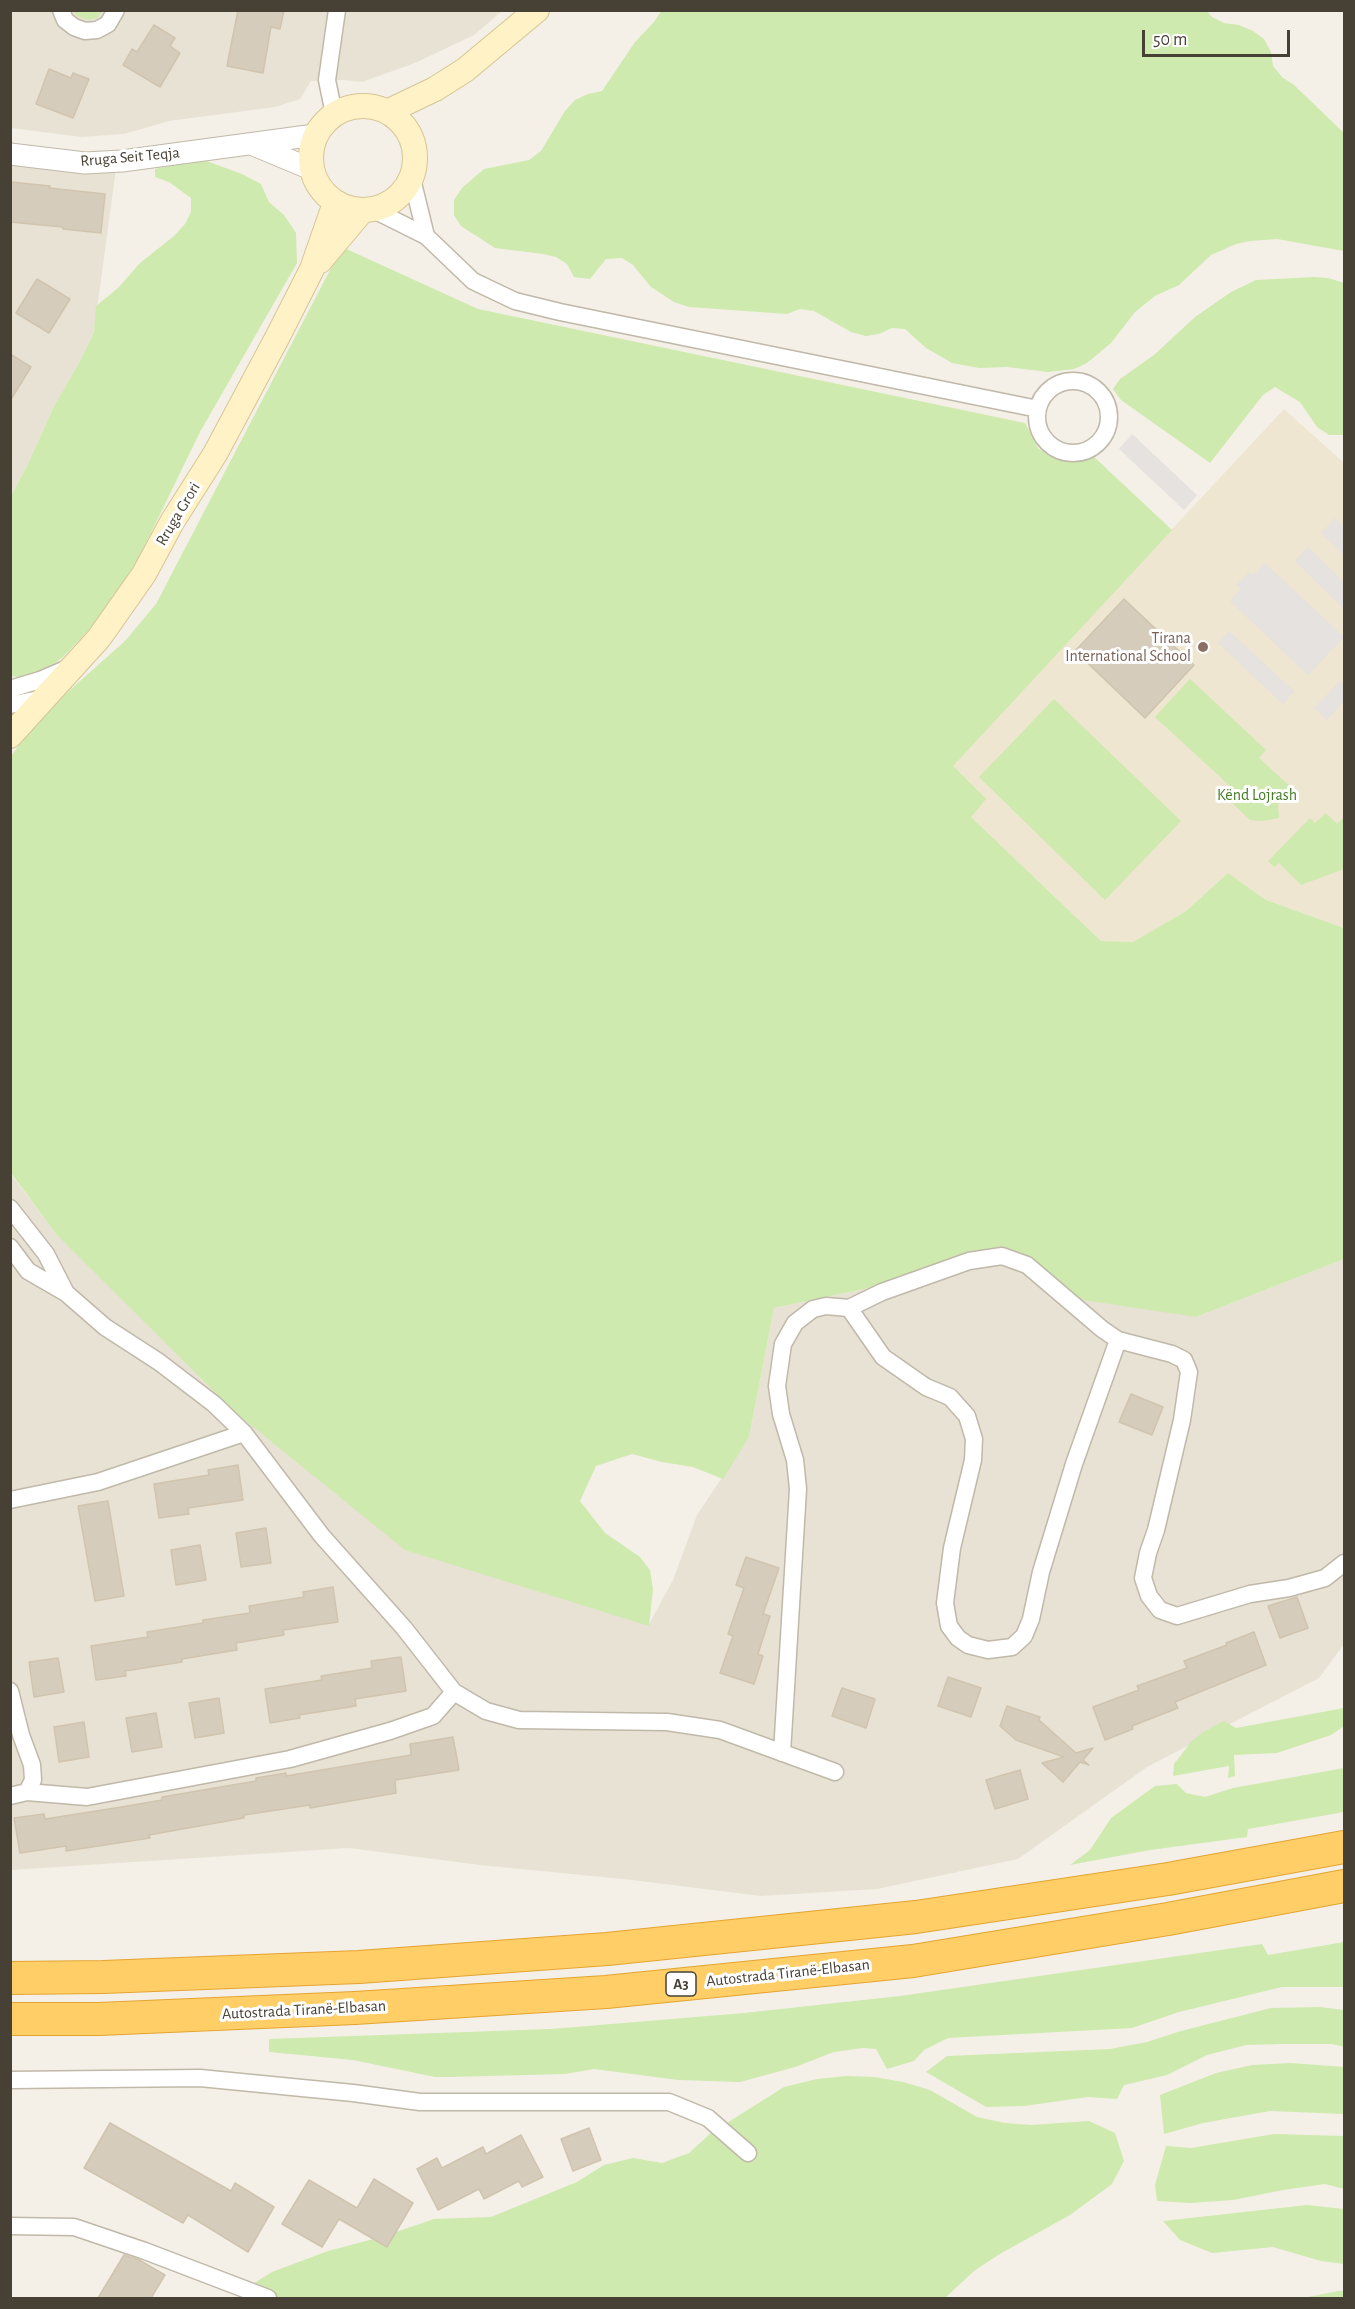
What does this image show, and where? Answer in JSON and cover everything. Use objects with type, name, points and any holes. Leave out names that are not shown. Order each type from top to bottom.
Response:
[{"type":"highway","points":[[10,1978],[347,1968],[607,1949],[916,1917],[1168,1879],[1344,1847]]},
{"type":"highway","name":"Autostrada Tiranë-Elbasan","points":[[10,2019],[99,2019],[355,2008],[606,1992],[913,1961],[1168,1919],[1344,1886]]},
{"type":"main road","points":[[389,111],[435,89],[465,70],[537,10]]},
{"type":"main road","points":[[411,136],[435,89]]},
{"type":"main road","points":[[361,105],[375,106],[389,111],[402,122],[411,136],[416,165],[412,179],[396,199],[368,210],[348,209],[335,203],[324,194],[311,169],[311,152],[315,135],[323,123],[334,114],[361,105]]},
{"type":"main road","name":"Rruga Grori","points":[[10,736],[99,638],[144,574],[238,413],[312,269],[335,203]]},
{"type":"main road","name":"Rruga Grori","points":[[312,269],[368,210]]},
{"type":"street","points":[[62,10],[65,20],[85,31],[97,30],[108,24],[116,10]]},
{"type":"street","points":[[334,114],[327,80],[337,10]]},
{"type":"street","name":"Rruga Seit Teqja","points":[[10,154],[85,163],[122,161],[315,135]]},
{"type":"street","name":"Rruga Seit Teqja","points":[[250,144],[311,169]]},
{"type":"street","points":[[412,179],[426,236]]},
{"type":"street","points":[[368,210],[426,236],[472,281],[515,301],[572,315],[1038,409]]},
{"type":"street","points":[[1084,382],[1095,388],[1103,397],[1108,408],[1109,420],[1105,432],[1089,449],[1067,452],[1047,441],[1037,420],[1038,409],[1042,398],[1060,383],[1084,382]]},
{"type":"street","points":[[10,689],[40,680],[72,666]]},
{"type":"street","points":[[10,705],[44,698]]},
{"type":"street","points":[[10,1208],[46,1254],[66,1293]]},
{"type":"street","points":[[10,1247],[28,1271],[66,1293],[105,1327],[159,1362],[214,1404],[244,1433],[322,1536],[404,1628],[454,1692],[486,1711],[519,1720],[667,1722],[720,1730],[835,1772]]},
{"type":"street","points":[[782,1753],[798,1489],[795,1460],[781,1414],[777,1386],[783,1344],[795,1323],[813,1309],[826,1306],[849,1308],[882,1292],[969,1261],[1002,1256],[1027,1265],[1101,1329],[1118,1340],[1172,1354],[1184,1360],[1189,1372],[1182,1420],[1143,1578],[1149,1596],[1160,1610],[1177,1616],[1250,1594],[1289,1588],[1325,1578],[1344,1563]]},
{"type":"street","points":[[849,1308],[883,1357],[926,1387],[950,1397],[967,1416],[974,1439],[973,1460],[952,1548],[945,1603],[949,1626],[958,1638],[968,1645],[988,1650],[1012,1647],[1024,1636],[1074,1464],[1118,1340]]},
{"type":"street","points":[[10,1500],[98,1482],[244,1433]]},
{"type":"street","points":[[10,1691],[21,1735],[32,1765],[33,1780],[19,1794]]},
{"type":"street","points":[[19,1794],[87,1797],[290,1759],[390,1731],[433,1716],[454,1692]]},
{"type":"street","points":[[10,2080],[200,2078],[420,2102],[669,2102],[708,2118],[748,2153]]},
{"type":"street","points":[[10,2226],[74,2227],[145,2251],[268,2298]]},
{"type":"shaded area","points":[[11,11],[502,11],[474,35],[415,63],[362,82],[311,81],[300,99],[275,107],[169,121],[124,134],[82,137],[11,128]]},
{"type":"shaded area","points":[[11,162],[116,169],[94,331],[54,406],[11,496]]},
{"type":"shaded area","name":"Tirana International School","points":[[1284,409],[1344,463],[1344,928],[1266,900],[1228,873],[1186,911],[1133,942],[1101,941],[970,816],[952,765]]},
{"type":"shaded area","points":[[1132,434],[1197,495],[1184,510],[1119,449]]},
{"type":"shaded area","points":[[1335,518],[1344,527],[1344,555],[1321,533]]},
{"type":"shaded area","points":[[1308,547],[1344,582],[1344,609],[1295,561]]},
{"type":"shaded area","points":[[1265,563],[1344,637],[1308,675],[1230,601],[1241,589],[1236,585],[1249,572],[1253,575]]},
{"type":"shaded area","points":[[1229,631],[1294,691],[1283,704],[1218,643]]},
{"type":"shaded area","points":[[1340,681],[1344,686],[1344,701],[1327,720],[1314,708]]},
{"type":"shaded area","points":[[10,1173],[56,1234],[648,1626],[673,1580],[697,1515],[749,1437],[774,1308],[996,1261],[1196,1317],[1344,1259],[1344,1644],[1319,1678],[1147,1767],[1018,1859],[877,1889],[761,1896],[349,1848],[11,1870]]},
{"type":"green space","points":[[662,10],[1207,11],[1212,17],[1224,23],[1239,25],[1264,39],[1271,52],[1273,66],[1282,77],[1294,85],[1344,133],[1344,251],[1277,239],[1236,244],[1211,255],[1179,285],[1155,296],[1135,312],[1111,343],[1087,363],[1074,369],[1048,372],[1007,367],[979,368],[952,363],[926,348],[905,329],[892,328],[879,334],[866,336],[851,332],[814,311],[800,309],[787,314],[689,307],[674,302],[651,287],[633,265],[622,258],[606,259],[590,279],[574,277],[567,264],[556,257],[495,248],[461,226],[454,215],[454,200],[462,188],[484,169],[529,160],[541,151],[565,111],[575,100],[602,91],[635,42]]},
{"type":"green space","points":[[74,11],[102,11],[97,18],[88,20],[77,16]]},
{"type":"green space","points":[[201,159],[242,174],[261,184],[269,202],[284,215],[296,233],[297,263],[200,432],[127,582],[101,617],[63,657],[41,674],[26,678],[11,676],[11,496],[54,406],[94,332],[96,306],[118,288],[140,263],[174,236],[185,224],[191,212],[191,198],[169,182],[155,177],[155,169]]},
{"type":"green space","points":[[342,247],[478,309],[1025,423],[1038,448],[1049,456],[1062,461],[1092,455],[1172,530],[953,766],[986,799],[971,817],[1101,941],[1133,942],[1186,911],[1228,873],[1266,900],[1344,928],[1344,1259],[1196,1317],[1083,1300],[996,1261],[774,1308],[749,1437],[723,1479],[693,1467],[632,1454],[596,1466],[580,1501],[605,1533],[640,1557],[650,1570],[653,1589],[649,1626],[405,1550],[236,1413],[56,1234],[11,1173],[11,756],[43,714],[125,641],[156,604]]},
{"type":"green space","points":[[1314,277],[1344,283],[1344,435],[1329,435],[1317,427],[1300,402],[1275,387],[1263,395],[1210,463],[1121,400],[1113,389],[1120,379],[1154,355],[1195,317],[1231,292],[1256,280]]},
{"type":"green space","points":[[1190,679],[1266,750],[1259,758],[1292,788],[1278,805],[1279,818],[1262,821],[1250,820],[1224,795],[1231,787],[1155,717]]},
{"type":"green space","points":[[1054,699],[1181,821],[1105,900],[979,777]]},
{"type":"green space","name":"Kënd Lojrash","points":[[1326,813],[1337,824],[1343,818],[1344,820],[1344,869],[1301,885],[1279,863],[1274,867],[1268,861],[1310,818],[1315,823]]},
{"type":"green space","points":[[1344,1708],[1344,1726],[1331,1735],[1277,1753],[1234,1755],[1235,1776],[1228,1778],[1229,1766],[1173,1776],[1174,1764],[1191,1742],[1203,1732],[1224,1721],[1236,1728]]},
{"type":"green space","points":[[1344,1768],[1344,1812],[1248,1829],[1247,1837],[1150,1850],[1070,1865],[1090,1850],[1111,1818],[1155,1786],[1177,1784],[1186,1793],[1205,1797],[1233,1788]]},
{"type":"green space","points":[[1344,1942],[1344,1987],[1282,1987],[1179,2012],[1132,2028],[948,2038],[924,2050],[914,2061],[887,2069],[876,2049],[863,2048],[834,2052],[795,2067],[740,2082],[678,2080],[594,2069],[565,2074],[435,2077],[353,2060],[269,2052],[269,2039],[551,2029],[744,2013],[900,1996],[1262,1944],[1268,1955]]},
{"type":"green space","points":[[1320,2007],[1344,2010],[1344,2047],[1332,2044],[1246,2045],[1207,2055],[1167,2075],[1124,2085],[1117,2099],[1088,2097],[1024,2106],[986,2107],[926,2072],[947,2056],[1110,2049],[1147,2042],[1271,2008]]},
{"type":"green space","points":[[1291,2063],[1344,2067],[1344,2114],[1270,2111],[1203,2123],[1164,2134],[1160,2095],[1216,2073],[1252,2065]]},
{"type":"green space","points":[[846,2076],[874,2077],[903,2082],[930,2090],[977,2117],[1005,2123],[1031,2125],[1089,2121],[1115,2133],[1124,2161],[1112,2184],[1070,2215],[974,2271],[945,2298],[238,2298],[248,2287],[272,2272],[328,2251],[381,2237],[434,2219],[491,2217],[577,2182],[604,2165],[633,2158],[662,2163],[689,2153],[711,2133],[784,2087],[817,2079]]},
{"type":"green space","points":[[1274,2134],[1344,2136],[1344,2189],[1325,2184],[1233,2200],[1190,2203],[1157,2201],[1155,2185],[1166,2146],[1191,2148]]},
{"type":"green space","points":[[1307,2205],[1344,2209],[1344,2264],[1321,2261],[1273,2247],[1212,2253],[1180,2240],[1163,2221]]},
{"type":"green space","points":[[1344,2291],[1344,2298],[1303,2298]]},
{"type":"building","points":[[238,10],[284,10],[280,29],[271,27],[263,73],[227,66]]},
{"type":"building","points":[[154,25],[175,38],[170,46],[180,53],[160,87],[123,65],[132,49],[137,52]]},
{"type":"building","points":[[49,69],[71,78],[73,73],[89,79],[73,118],[36,104]]},
{"type":"building","points":[[11,182],[105,194],[101,233],[10,222]]},
{"type":"building","points":[[37,279],[70,299],[49,333],[16,313]]},
{"type":"building","points":[[10,354],[31,367],[10,401]]},
{"type":"building","points":[[1124,599],[1194,665],[1145,718],[1075,651]]},
{"type":"building","points":[[1131,1394],[1163,1407],[1152,1435],[1119,1422]]},
{"type":"building","points":[[238,1465],[243,1500],[188,1508],[189,1514],[159,1518],[154,1484],[209,1475],[208,1470]]},
{"type":"building","points":[[108,1501],[124,1596],[95,1601],[78,1506]]},
{"type":"building","points":[[266,1528],[271,1563],[241,1567],[236,1533]]},
{"type":"building","points":[[200,1545],[206,1580],[176,1585],[171,1550]]},
{"type":"building","points":[[746,1557],[779,1568],[763,1614],[770,1616],[758,1654],[763,1656],[754,1684],[720,1673],[733,1636],[728,1634],[744,1588],[736,1585]]},
{"type":"building","points":[[333,1587],[338,1622],[283,1630],[284,1635],[236,1643],[237,1650],[125,1671],[126,1676],[96,1680],[91,1646],[148,1637],[147,1632],[250,1613],[249,1606],[304,1597],[303,1592]]},
{"type":"building","points":[[1297,1597],[1308,1628],[1280,1638],[1268,1606]]},
{"type":"building","points":[[1254,1632],[1266,1665],[1175,1702],[1178,1708],[1132,1726],[1133,1729],[1105,1740],[1093,1707],[1139,1690],[1137,1686],[1187,1668],[1184,1661]]},
{"type":"building","points":[[401,1657],[406,1691],[355,1699],[356,1706],[299,1715],[300,1718],[270,1723],[265,1689],[322,1680],[321,1676],[372,1668],[371,1661]]},
{"type":"building","points":[[58,1658],[64,1692],[34,1697],[29,1662]]},
{"type":"building","points":[[948,1677],[981,1688],[971,1717],[938,1706]]},
{"type":"building","points":[[842,1688],[875,1699],[866,1728],[832,1716]]},
{"type":"building","points":[[219,1698],[224,1733],[195,1738],[189,1703]]},
{"type":"building","points":[[1007,1706],[1040,1717],[1039,1720],[1076,1753],[1093,1748],[1083,1760],[1089,1765],[1080,1762],[1063,1782],[1042,1763],[1064,1757],[1016,1740],[1000,1726]]},
{"type":"building","points":[[156,1713],[162,1747],[132,1752],[126,1718]]},
{"type":"building","points":[[84,1722],[89,1757],[59,1762],[54,1727]]},
{"type":"building","points":[[453,1737],[459,1770],[395,1780],[396,1793],[310,1808],[310,1805],[244,1815],[244,1818],[149,1835],[150,1838],[66,1851],[66,1846],[20,1853],[14,1818],[44,1814],[45,1819],[115,1808],[162,1800],[162,1797],[256,1781],[256,1778],[286,1773],[286,1776],[411,1755],[410,1744]]},
{"type":"building","points":[[1020,1770],[1028,1799],[995,1809],[986,1780]]},
{"type":"building","points":[[110,2123],[231,2191],[235,2183],[274,2207],[248,2252],[188,2215],[183,2223],[84,2168]]},
{"type":"building","points":[[589,2128],[601,2160],[573,2171],[561,2139]]},
{"type":"building","points":[[521,2135],[543,2177],[522,2187],[519,2181],[484,2199],[479,2189],[438,2210],[417,2169],[437,2158],[442,2168],[483,2147],[486,2154]]},
{"type":"building","points":[[374,2179],[413,2203],[387,2247],[339,2219],[322,2247],[282,2224],[309,2180],[357,2208]]},
{"type":"building","points":[[124,2255],[139,2260],[165,2275],[151,2298],[98,2298]]},
{"type":"place","name":"Tirana International School","points":[[1203,647]]}]
